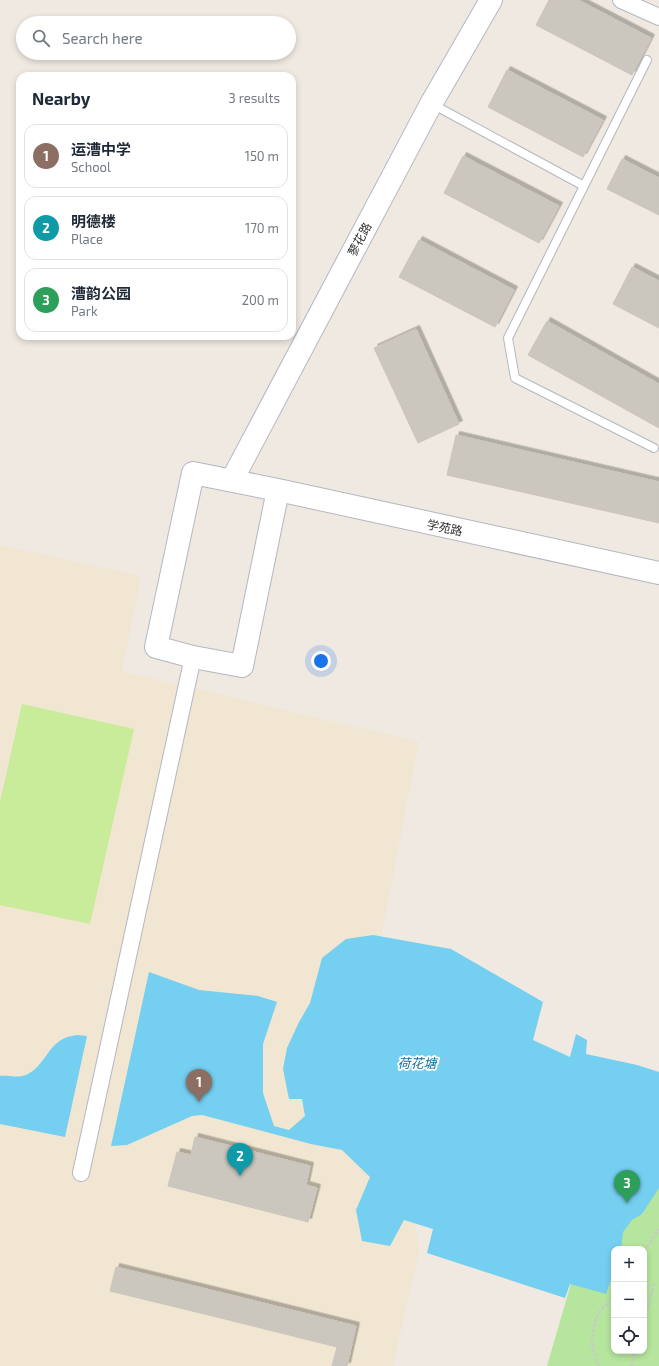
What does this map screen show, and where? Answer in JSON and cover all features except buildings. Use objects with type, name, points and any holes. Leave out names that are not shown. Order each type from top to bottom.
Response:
[{"type":"main road","name":"蓼花路","points":[[232,480],[431,104],[491,0]]},
{"type":"main road","name":"学苑路","points":[[193,657],[156,647],[193,473],[232,480],[659,573]]},
{"type":"main road","points":[[193,657],[242,666],[278,490]]},
{"type":"street","points":[[621,0],[659,17]]},
{"type":"street","points":[[81,1173],[193,657]]},
{"type":"lane","points":[[647,60],[508,338],[515,378],[654,448]]},
{"type":"lane","points":[[431,104],[584,186]]},
{"type":"path","points":[[647,1247],[659,1229]]},
{"type":"path","points":[[645,1318],[655,1283]]},
{"type":"path","points":[[599,1366],[592,1343],[597,1315],[608,1302],[611,1302]]},
{"type":"path","points":[[631,1366],[634,1354]]},
{"type":"shaded area","points":[[0,545],[141,576],[122,671],[419,742],[378,953],[419,1252],[393,1366],[0,1366]]},
{"type":"green space","points":[[22,704],[134,729],[90,924],[0,905],[0,802]]},
{"type":"green space","points":[[659,1119],[659,1366],[547,1366],[608,1156]]},
{"type":"water","name":"荷花塘","points":[[373,935],[451,949],[543,1002],[533,1040],[570,1057],[576,1034],[587,1040],[586,1054],[637,1065],[659,1072],[659,1188],[642,1214],[632,1220],[623,1232],[621,1246],[611,1246],[611,1280],[606,1294],[570,1284],[565,1298],[427,1253],[433,1229],[404,1220],[390,1246],[362,1241],[356,1210],[370,1177],[342,1150],[311,1144],[202,1115],[192,1116],[127,1145],[111,1146],[149,972],[199,990],[258,996],[277,1002],[263,1044],[263,1093],[274,1126],[289,1130],[305,1116],[302,1099],[289,1099],[283,1069],[287,1048],[310,1003],[322,958],[346,939]]},
{"type":"water","points":[[77,1035],[87,1036],[65,1137],[0,1124],[0,1076],[17,1077],[28,1074],[38,1066],[54,1045],[59,1041],[67,1037]]},
{"type":"place","name":"运漕中学","points":[[199,1102]]},
{"type":"place","name":"明德楼","points":[[240,1176]]},
{"type":"place","name":"漕韵公园","points":[[627,1203]]}]
